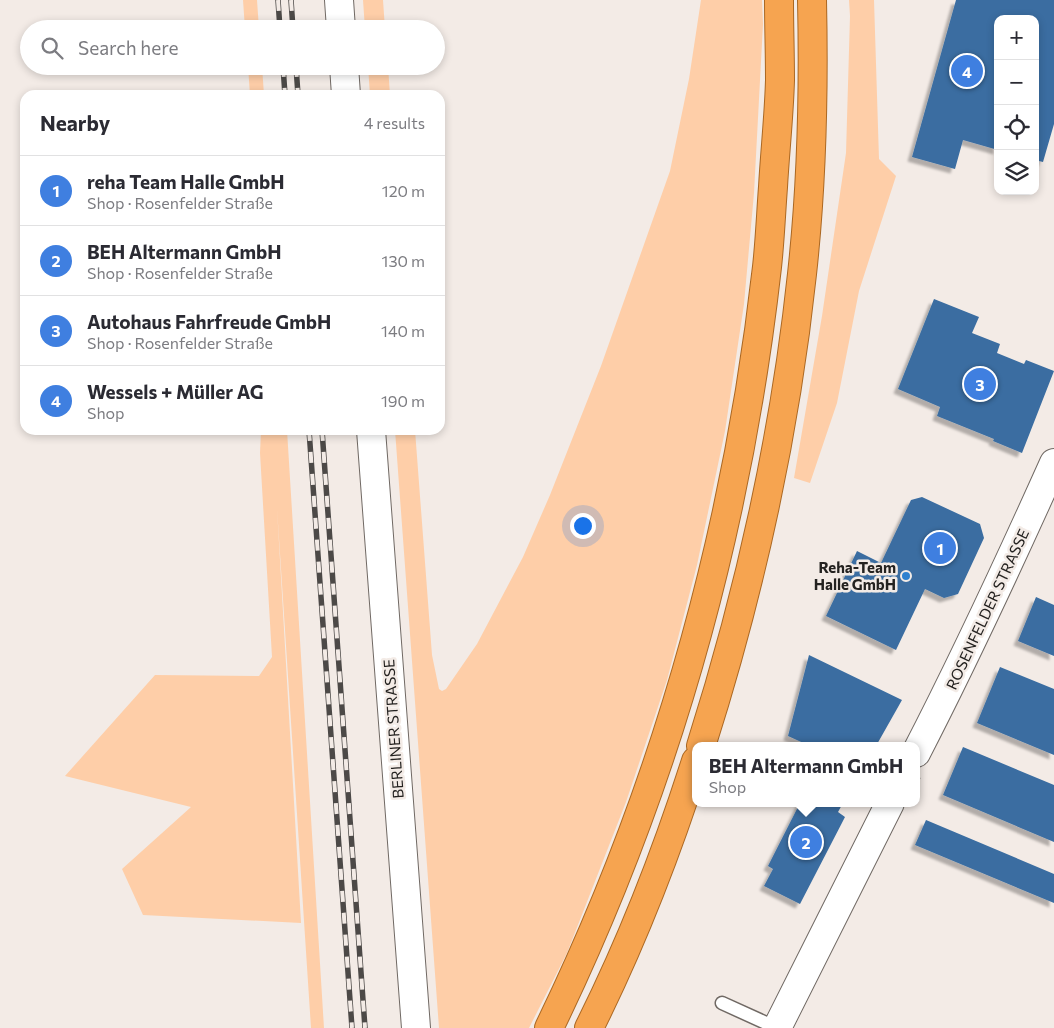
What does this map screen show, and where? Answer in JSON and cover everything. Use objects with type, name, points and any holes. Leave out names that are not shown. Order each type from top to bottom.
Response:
[{"type":"highway","points":[[548,1028],[616,878],[653,778],[704,612],[723,536],[742,440],[768,265],[780,81],[779,0]]},
{"type":"highway","points":[[702,742],[716,700],[758,540],[789,369],[802,274],[809,180],[812,0]]},
{"type":"highway","points":[[589,1028],[630,941],[656,875],[692,772]]},
{"type":"street","points":[[339,0],[340,20]]},
{"type":"street","points":[[345,75],[346,90]]},
{"type":"street","name":"BERLINER STRASSE","points":[[371,435],[416,1028]]},
{"type":"street","name":"ROSENFELDER STRASSE","points":[[920,745],[1011,558],[1054,463]]},
{"type":"street","points":[[777,1028],[888,807]]},
{"type":"lane","points":[[722,1003],[777,1028]]},
{"type":"shaded area","points":[[243,0],[257,0],[258,20],[244,20]]},
{"type":"shaded area","points":[[363,0],[383,0],[384,20],[364,20]]},
{"type":"shaded area","points":[[701,0],[762,0],[763,24],[754,193],[744,304],[725,431],[697,565],[667,680],[626,802],[567,953],[529,1028],[439,1028],[395,435],[415,435],[432,655],[439,689],[442,691],[446,689],[477,644],[523,557],[550,495],[601,366],[670,171],[689,79]]},
{"type":"shaded area","points":[[849,0],[874,0],[879,159],[896,176],[859,291],[837,403],[810,483],[794,478],[822,316],[846,153]]},
{"type":"shaded area","points":[[249,75],[263,75],[264,90],[250,90]]},
{"type":"shaded area","points":[[369,75],[389,75],[390,90],[370,90]]},
{"type":"shaded area","points":[[261,435],[287,435],[324,1028],[311,1028],[277,508],[301,923],[143,915],[122,869],[191,807],[65,776],[155,675],[259,676],[272,657],[260,453]]},
{"type":"building","points":[[956,0],[1054,0],[1054,124],[1043,162],[1039,161],[1039,15],[994,15],[994,149],[963,140],[955,169],[912,157]]},
{"type":"building","points":[[934,299],[979,317],[972,333],[1000,344],[997,353],[1024,364],[1026,360],[1054,371],[1022,453],[993,441],[994,439],[937,416],[940,407],[898,389]]},
{"type":"building","name":"Reha-Team Halle GmbH","points":[[922,497],[980,524],[984,538],[958,594],[944,598],[925,589],[896,650],[826,616],[857,551],[881,563],[911,500]]},
{"type":"building","points":[[1036,597],[1054,605],[1054,656],[1018,641]]},
{"type":"building","points":[[809,655],[902,700],[878,742],[801,742],[788,736]]},
{"type":"building","points":[[1000,667],[1054,689],[1054,755],[977,723]]},
{"type":"building","points":[[963,747],[1054,785],[1054,842],[943,795]]},
{"type":"building","points":[[798,807],[841,807],[838,812],[845,817],[800,904],[764,886],[773,869],[768,866]]},
{"type":"building","points":[[926,820],[1054,874],[1054,903],[915,845]]},
{"type":"railway","points":[[278,0],[279,20]]},
{"type":"railway","points":[[291,0],[292,20]]},
{"type":"railway","points":[[284,75],[285,90]]},
{"type":"railway","points":[[297,75],[298,90]]},
{"type":"railway","points":[[309,435],[352,1028]]},
{"type":"railway","points":[[322,435],[365,1028]]},
{"type":"place","name":"Wessels + Müller AG","points":[[967,71]]},
{"type":"place","name":"Autohaus Fahrfreude GmbH","points":[[980,384]]},
{"type":"place","name":"reha Team Halle GmbH","points":[[940,548]]},
{"type":"place","name":"Reha-Team Halle GmbH","points":[[906,576]]},
{"type":"place","name":"BEH Altermann GmbH","points":[[806,842]]}]
